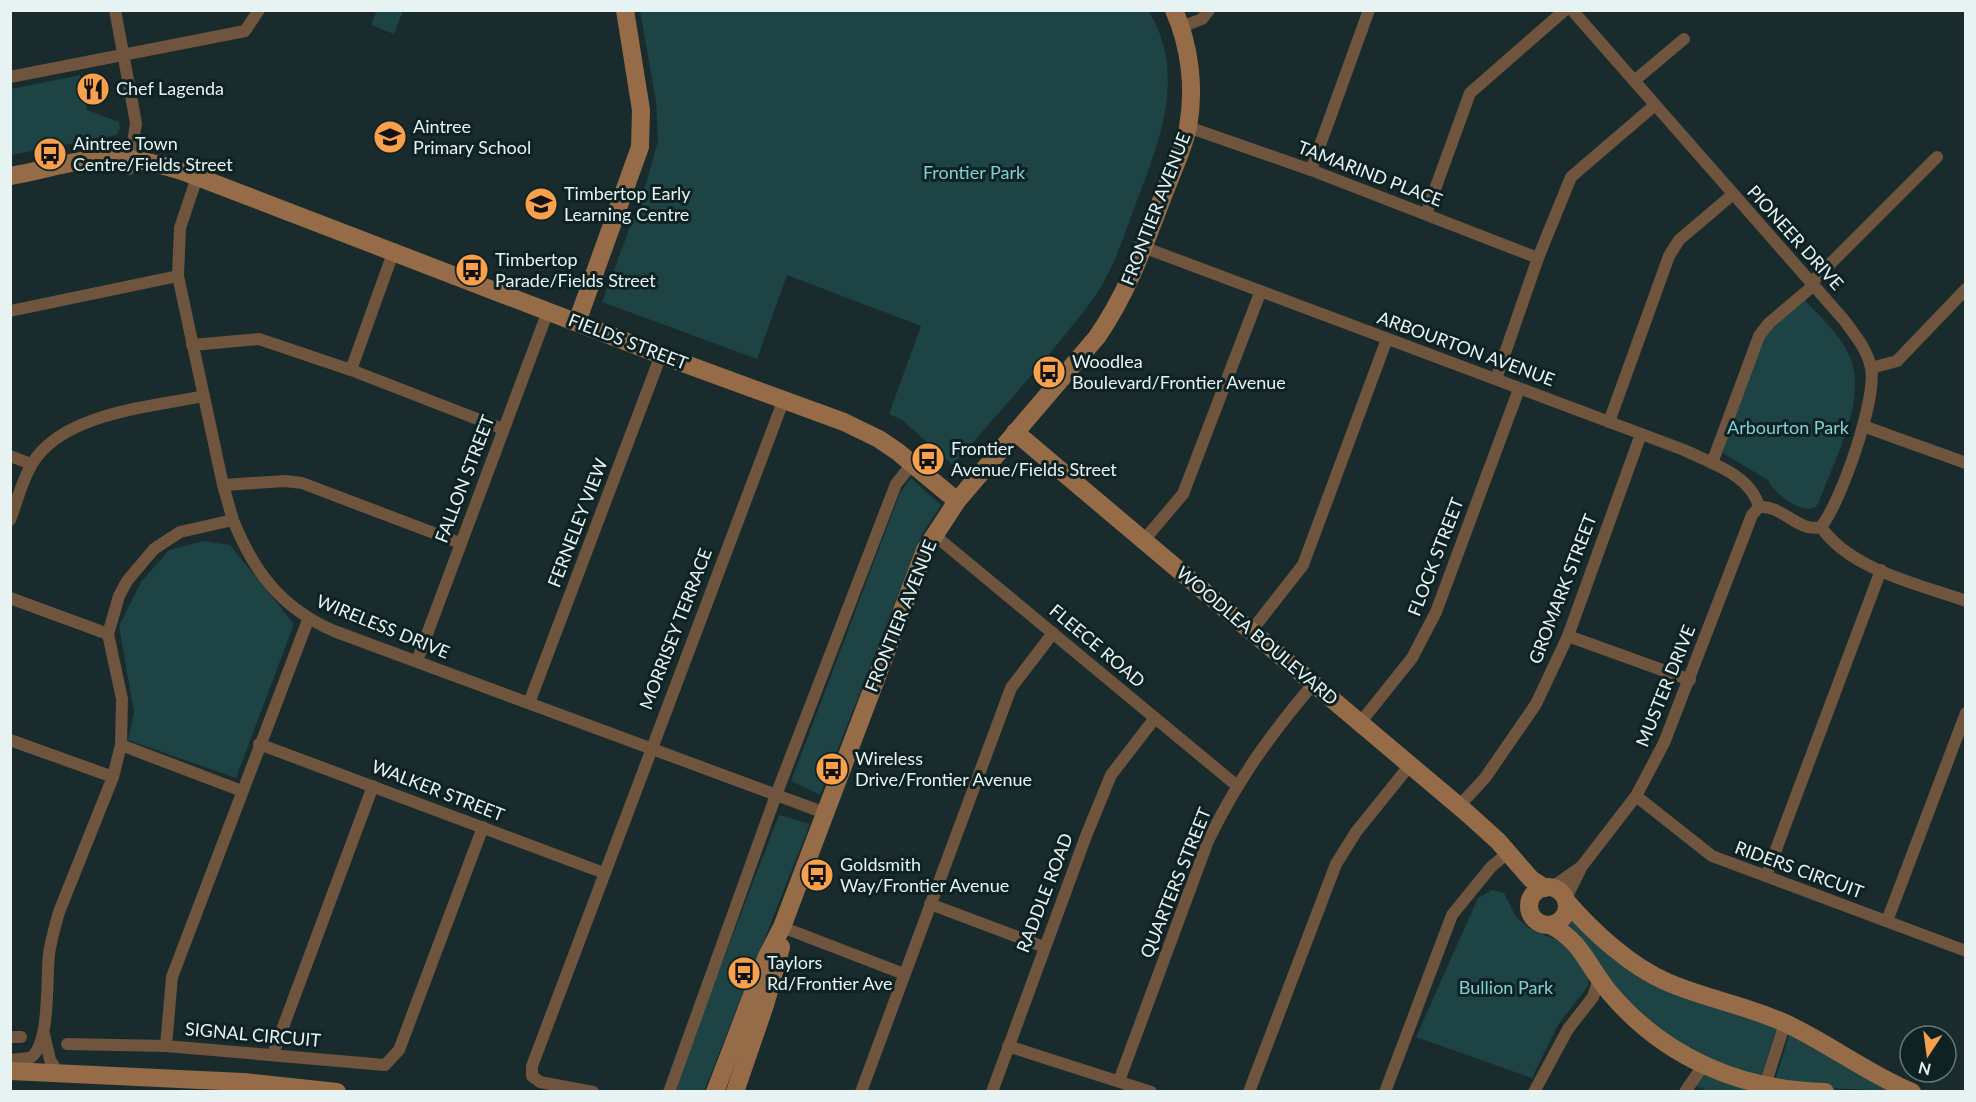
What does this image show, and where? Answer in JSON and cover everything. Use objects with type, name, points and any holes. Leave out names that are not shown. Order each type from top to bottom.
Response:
[{"type":"street","points":[[115,10],[135,123],[130,164]]},
{"type":"street","points":[[10,77],[245,31],[259,10]]},
{"type":"street","points":[[577,322],[640,147],[641,110],[625,10]]},
{"type":"street","points":[[1178,19],[1202,19],[1209,10]]},
{"type":"street","points":[[1311,170],[1369,10]]},
{"type":"street","points":[[1426,214],[1470,93],[1565,10]]},
{"type":"street","name":"PIONEER DRIVE","points":[[1572,10],[1857,337],[1871,368],[1872,388],[1863,426],[1832,508],[1821,527]]},
{"type":"street","name":"FRONTIER AVENUE","points":[[715,1092],[767,956],[782,927],[921,558],[933,534],[957,501],[1097,337],[1116,310],[1143,247],[1188,128],[1191,85],[1188,51],[1178,19]]},
{"type":"street","points":[[1635,81],[1684,39]]},
{"type":"street","points":[[1496,379],[1538,258],[1571,177],[1655,105]]},
{"type":"street","name":"TAMARIND PLACE","points":[[1188,128],[1311,170],[1538,258]]},
{"type":"street","points":[[1712,463],[1759,336],[1769,322],[1812,284],[1936,157]]},
{"type":"street","name":"FIELDS STREET","points":[[10,176],[130,164],[195,181],[784,399],[870,435],[912,464],[957,501]]},
{"type":"street","name":"WIRELESS DRIVE","points":[[195,181],[180,228],[178,276],[192,345],[233,520],[244,547],[280,597],[308,620],[825,813]]},
{"type":"street","points":[[1609,422],[1670,256],[1679,240],[1732,195]]},
{"type":"street","name":"ARBOURTON AVENUE","points":[[1143,247],[1260,293],[1520,388],[1712,463],[1748,486],[1759,507]]},
{"type":"street","points":[[351,370],[393,253]]},
{"type":"street","points":[[10,311],[178,276]]},
{"type":"street","points":[[1871,368],[1887,366],[1897,361],[1965,289]]},
{"type":"street","points":[[1144,540],[1183,494],[1260,293]]},
{"type":"street","name":"FALLON STREET","points":[[417,661],[548,311]]},
{"type":"street","points":[[192,345],[259,339],[351,370],[502,429]]},
{"type":"street","points":[[1252,630],[1303,565],[1387,339]]},
{"type":"street","name":"FERNELEY VIEW","points":[[530,703],[661,355]]},
{"type":"street","name":"FLOCK STREET","points":[[1360,723],[1412,658],[1436,612],[1520,388]]},
{"type":"street","points":[[10,520],[32,464],[49,441],[78,424],[204,396]]},
{"type":"street","name":"MORRISEY TERRACE","points":[[592,1092],[540,1083],[531,1072],[650,748],[784,399]]},
{"type":"street","points":[[1863,426],[1965,463]]},
{"type":"street","name":"WOODLEA BOULEVARD","points":[[1015,432],[1459,806],[1504,849],[1531,879],[1557,894],[1579,917],[1638,965],[1665,981],[1785,1023],[1885,1080],[1912,1092]]},
{"type":"street","name":"GROMARK STREET","points":[[1459,806],[1485,778],[1512,742],[1536,704],[1568,636],[1641,434]]},
{"type":"street","points":[[10,456],[32,464]]},
{"type":"street","points":[[669,1092],[776,795],[896,484],[912,464]]},
{"type":"street","points":[[223,485],[285,481],[302,483],[460,543]]},
{"type":"street","points":[[1759,507],[1776,510],[1801,525],[1815,529],[1821,527],[1834,544],[1881,570],[1965,602]]},
{"type":"street","name":"MUSTER DRIVE","points":[[1557,894],[1582,866],[1636,796],[1665,743],[1752,515],[1759,507]]},
{"type":"street","points":[[10,1060],[34,1056],[43,1033],[52,935],[113,777],[121,745],[122,699],[108,634],[127,580],[154,549],[180,532],[233,520]]},
{"type":"street","name":"FLEECE ROAD","points":[[933,534],[1236,786]]},
{"type":"street","points":[[1766,876],[1881,570]]},
{"type":"street","points":[[10,598],[108,634]]},
{"type":"street","name":"SIGNAL CIRCUIT","points":[[308,620],[172,977],[166,1046],[385,1065],[399,1050],[483,827]]},
{"type":"street","points":[[861,1092],[1011,688],[1053,633]]},
{"type":"street","points":[[1568,636],[1690,680]]},
{"type":"street","name":"QUARTERS STREET","points":[[1119,1081],[1208,841],[1236,786],[1255,756],[1314,683]]},
{"type":"street","points":[[1887,921],[1965,713]]},
{"type":"street","name":"RADDLE ROAD","points":[[992,1092],[1044,947],[1111,775],[1155,718]]},
{"type":"street","points":[[10,740],[113,777]]},
{"type":"street","name":"WALKER STREET","points":[[260,744],[604,873]]},
{"type":"street","points":[[121,745],[242,790]]},
{"type":"street","points":[[1249,1092],[1336,864],[1356,832],[1410,765]]},
{"type":"street","points":[[273,1054],[373,786]]},
{"type":"street","name":"RIDERS CIRCUIT","points":[[1636,796],[1706,853],[1965,951]]},
{"type":"street","points":[[1385,1092],[1452,915],[1504,849]]},
{"type":"street","name":"WOODLEA BOULEVARD","points":[[1504,849],[1530,911]]},
{"type":"street","name":"MUSTER DRIVE","points":[[1557,894],[1582,866]]},
{"type":"street","points":[[1550,925],[1556,924],[1565,915],[1557,894],[1531,899],[1530,911],[1538,922],[1550,925],[1574,940],[1601,990],[1639,1023],[1694,1080],[1825,1092]]},
{"type":"street","points":[[930,904],[1044,947]]},
{"type":"street","points":[[782,927],[904,974]]},
{"type":"street","name":"FRONTIER AVENUE","points":[[735,1092],[779,958],[782,927]]},
{"type":"street","points":[[1534,1092],[1568,1029],[1601,990]]},
{"type":"street","points":[[1765,1085],[1785,1023]]},
{"type":"street","points":[[43,1033],[47,1052],[58,1072]]},
{"type":"street","points":[[67,1044],[166,1046]]},
{"type":"street","points":[[1008,1046],[1151,1092]]},
{"type":"street","points":[[743,1092],[750,1052]]},
{"type":"street","points":[[10,1071],[243,1082],[337,1092]]},
{"type":"street","points":[[243,1082],[283,1092]]},
{"type":"green space","points":[[377,10],[403,11],[394,34],[371,25]]},
{"type":"green space","name":"Frontier Park","points":[[1148,10],[1160,34],[1166,59],[1168,84],[1166,108],[1153,158],[1115,260],[1095,297],[1085,310],[953,465],[902,420],[889,414],[921,326],[787,275],[757,359],[602,302],[646,184],[658,141],[656,101],[640,11]]},
{"type":"green space","points":[[80,75],[87,110],[119,122],[120,129],[116,135],[11,155],[11,89]]},
{"type":"green space","name":"Arbourton Park","points":[[1804,299],[1835,333],[1846,349],[1854,374],[1855,392],[1846,431],[1818,504],[1806,509],[1783,498],[1768,480],[1721,452],[1765,334]]},
{"type":"green space","points":[[911,478],[941,505],[920,538],[820,795],[791,781],[900,493]]},
{"type":"green space","points":[[203,541],[230,545],[294,624],[236,778],[128,740],[134,712],[119,626],[141,582],[169,550]]},
{"type":"green space","points":[[779,815],[810,824],[704,1091],[672,1092]]},
{"type":"green space","name":"Bullion Park","points":[[1492,890],[1504,893],[1516,917],[1529,928],[1572,947],[1589,976],[1588,986],[1558,1025],[1532,1078],[1416,1037],[1478,898]]},
{"type":"green space","points":[[1573,918],[1636,969],[1777,1026],[1760,1080],[1701,1060],[1643,1019],[1565,926]]},
{"type":"green space","points":[[1789,1035],[1901,1091],[1797,1087],[1775,1081]]},
{"type":"green space","points":[[1706,1072],[1769,1091],[1710,1091],[1695,1086]]},
{"type":"place","name":"Chef Lagenda","points":[[93,89]]},
{"type":"place","name":"Aintree Primary School","points":[[390,137]]},
{"type":"place","name":"Aintree Town Centre/Fields Street","points":[[50,154]]},
{"type":"place","name":"Timbertop Early Learning Centre","points":[[541,204]]},
{"type":"place","name":"Timbertop Parade/Fields Street","points":[[472,270]]},
{"type":"place","name":"Woodlea Boulevard/Frontier Avenue","points":[[1049,372]]},
{"type":"place","name":"Frontier Avenue/Fields Street","points":[[928,459]]},
{"type":"place","name":"Wireless Drive/Frontier Avenue","points":[[832,769]]},
{"type":"place","name":"Goldsmith Way/Frontier Avenue","points":[[817,875]]},
{"type":"place","name":"Taylors Rd/Frontier Ave","points":[[744,973]]}]
